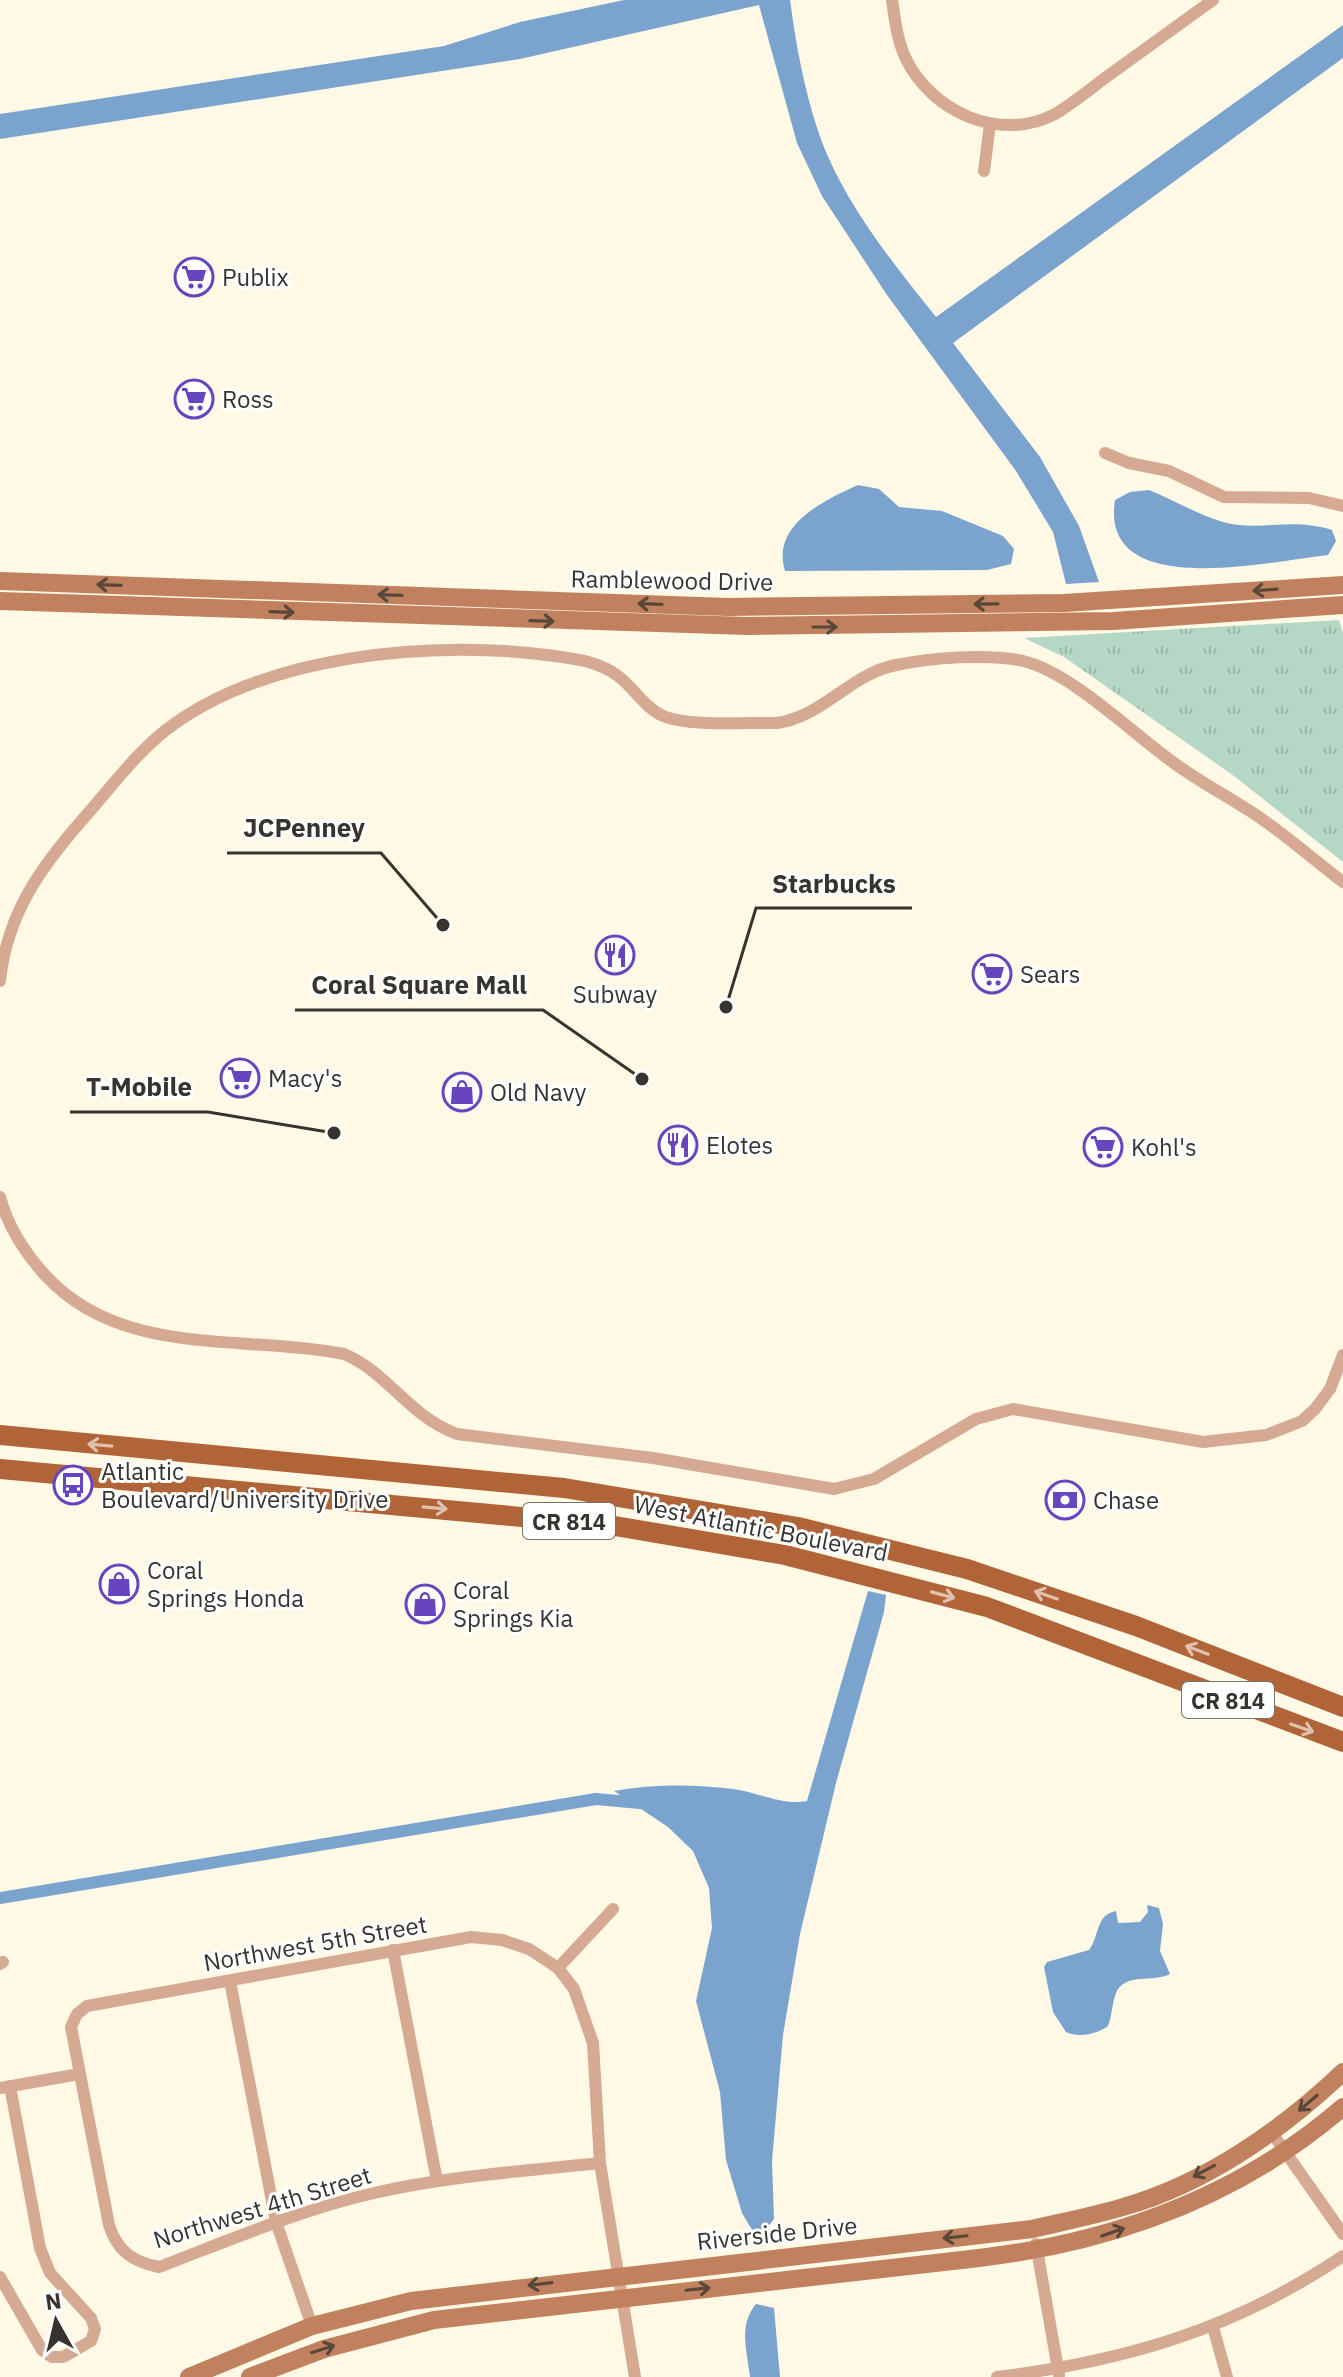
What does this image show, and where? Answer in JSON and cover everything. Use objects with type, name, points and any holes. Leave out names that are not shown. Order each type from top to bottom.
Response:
[{"type":"main road","name":"West Atlantic Boulevard","points":[[0,1435],[564,1488],[699,1508],[906,1552],[1120,1621],[1343,1707]]},
{"type":"main road","name":"West Atlantic Boulevard","points":[[0,1469],[609,1525],[719,1542],[900,1583],[1039,1625],[1343,1742]]},
{"type":"street","points":[[892,0],[898,38],[922,84],[939,101],[959,114],[990,124],[1035,121],[1055,114],[1213,0]]},
{"type":"street","points":[[984,171],[990,124]]},
{"type":"street","points":[[1105,453],[1129,463],[1169,471],[1224,497],[1309,498],[1343,506]]},
{"type":"street","name":"Ramblewood Drive","points":[[0,581],[728,607],[1064,603],[1343,585]]},
{"type":"street","name":"Ramblewood Drive","points":[[0,601],[747,626],[1113,621],[1343,605]]},
{"type":"street","points":[[0,981],[11,925],[22,898],[48,859],[137,758],[168,729],[210,704],[273,678],[396,651],[505,650],[588,661],[616,674],[663,716],[777,723],[795,721],[822,707],[861,678],[897,665],[988,658],[1025,661],[1053,672],[1174,764],[1260,818],[1343,882]]},
{"type":"street","points":[[0,1197],[20,1243],[55,1286],[99,1317],[123,1326],[158,1335],[344,1354],[368,1367],[433,1425],[457,1434],[664,1460],[815,1488],[852,1487],[874,1479],[976,1419],[1013,1409],[1203,1442],[1266,1435],[1302,1421],[1315,1409],[1330,1389],[1343,1355]]},
{"type":"street","points":[[613,1909],[558,1968],[574,1989],[593,2043],[600,2163],[635,2377]]},
{"type":"street","name":"Northwest 5th Street","points":[[79,2074],[71,2027],[77,2014],[87,2006],[471,1937],[502,1940],[529,1949],[558,1968]]},
{"type":"street","points":[[393,1950],[437,2181]]},
{"type":"street","points":[[230,1981],[276,2222],[312,2326]]},
{"type":"street","name":"Riverside Drive","points":[[189,2377],[312,2326],[411,2301],[618,2274],[1032,2229],[1125,2207],[1201,2174],[1272,2133],[1343,2072]]},
{"type":"street","points":[[0,2277],[42,2350],[52,2357],[63,2357],[91,2341],[95,2329],[91,2318],[50,2273],[40,2248],[5,2087],[79,2074]]},
{"type":"street","name":"Northwest 4th Street","points":[[79,2074],[114,2242],[129,2257],[159,2267],[276,2222],[375,2193],[437,2181],[600,2163]]},
{"type":"street","name":"Riverside Drive","points":[[250,2377],[324,2349],[434,2320],[1037,2251],[1105,2235],[1201,2200],[1286,2152],[1343,2107]]},
{"type":"street","points":[[1272,2133],[1343,2234]]},
{"type":"street","points":[[1032,2229],[1059,2373]]},
{"type":"street","points":[[997,2377],[1059,2373],[1213,2327],[1281,2295],[1343,2256]]},
{"type":"street","points":[[1213,2327],[1227,2377]]},
{"type":"green space","points":[[1339,620],[1343,633],[1343,862],[1234,776],[1064,657],[1024,638]]},
{"type":"water","points":[[624,0],[790,0],[805,83],[828,156],[869,229],[936,317],[1343,25],[1343,58],[953,343],[1040,457],[1079,526],[1099,582],[1066,584],[1053,532],[1016,471],[887,295],[822,196],[797,143],[759,5],[520,59],[0,139],[0,114],[444,46],[520,22]]},
{"type":"water","points":[[858,485],[879,489],[899,507],[942,511],[1003,536],[1014,549],[1011,564],[987,570],[785,571],[783,555],[793,528],[816,507]]},
{"type":"water","points":[[1149,490],[1226,523],[1319,527],[1332,530],[1336,541],[1328,555],[1268,563],[1194,568],[1160,564],[1134,552],[1117,532],[1115,500],[1130,492]]},
{"type":"water","points":[[868,1591],[886,1595],[884,1612],[836,1783],[800,1934],[783,2035],[772,2161],[774,2219],[758,2240],[742,2213],[726,2160],[720,2092],[696,2001],[712,1928],[709,1888],[693,1851],[668,1827],[614,1791],[659,1786],[703,1786],[788,1802],[807,1801]]},
{"type":"water","points":[[1147,1905],[1159,1908],[1163,1924],[1160,1951],[1170,1974],[1133,1980],[1120,1987],[1108,2026],[1104,2029],[1082,2035],[1066,2032],[1053,2012],[1044,1967],[1047,1962],[1089,1950],[1101,1921],[1109,1913],[1116,1911],[1118,1923],[1140,1922],[1148,1912]]},
{"type":"water","points":[[756,2304],[774,2308],[780,2377],[750,2377],[745,2330],[750,2312]]},
{"type":"waterway","points":[[0,1898],[596,1799],[640,1803]]},
{"type":"place","name":"Publix","points":[[194,277]]},
{"type":"place","name":"Ross","points":[[194,399]]},
{"type":"place","name":"JCPenney","points":[[443,925]]},
{"type":"place","name":"Subway","points":[[615,955]]},
{"type":"place","name":"Sears","points":[[992,974]]},
{"type":"place","name":"Starbucks","points":[[726,1007]]},
{"type":"place","name":"Macy's","points":[[240,1078]]},
{"type":"place","name":"Coral Square Mall","points":[[642,1079]]},
{"type":"place","name":"Old Navy","points":[[462,1092]]},
{"type":"place","name":"T-Mobile","points":[[334,1133]]},
{"type":"place","name":"Elotes","points":[[678,1145]]},
{"type":"place","name":"Kohl's","points":[[1103,1147]]},
{"type":"place","name":"Atlantic Boulevard/University Drive","points":[[73,1485]]},
{"type":"place","name":"Chase","points":[[1065,1500]]},
{"type":"place","name":"Coral Springs Honda","points":[[119,1584]]},
{"type":"place","name":"Coral Springs Kia","points":[[425,1604]]}]
